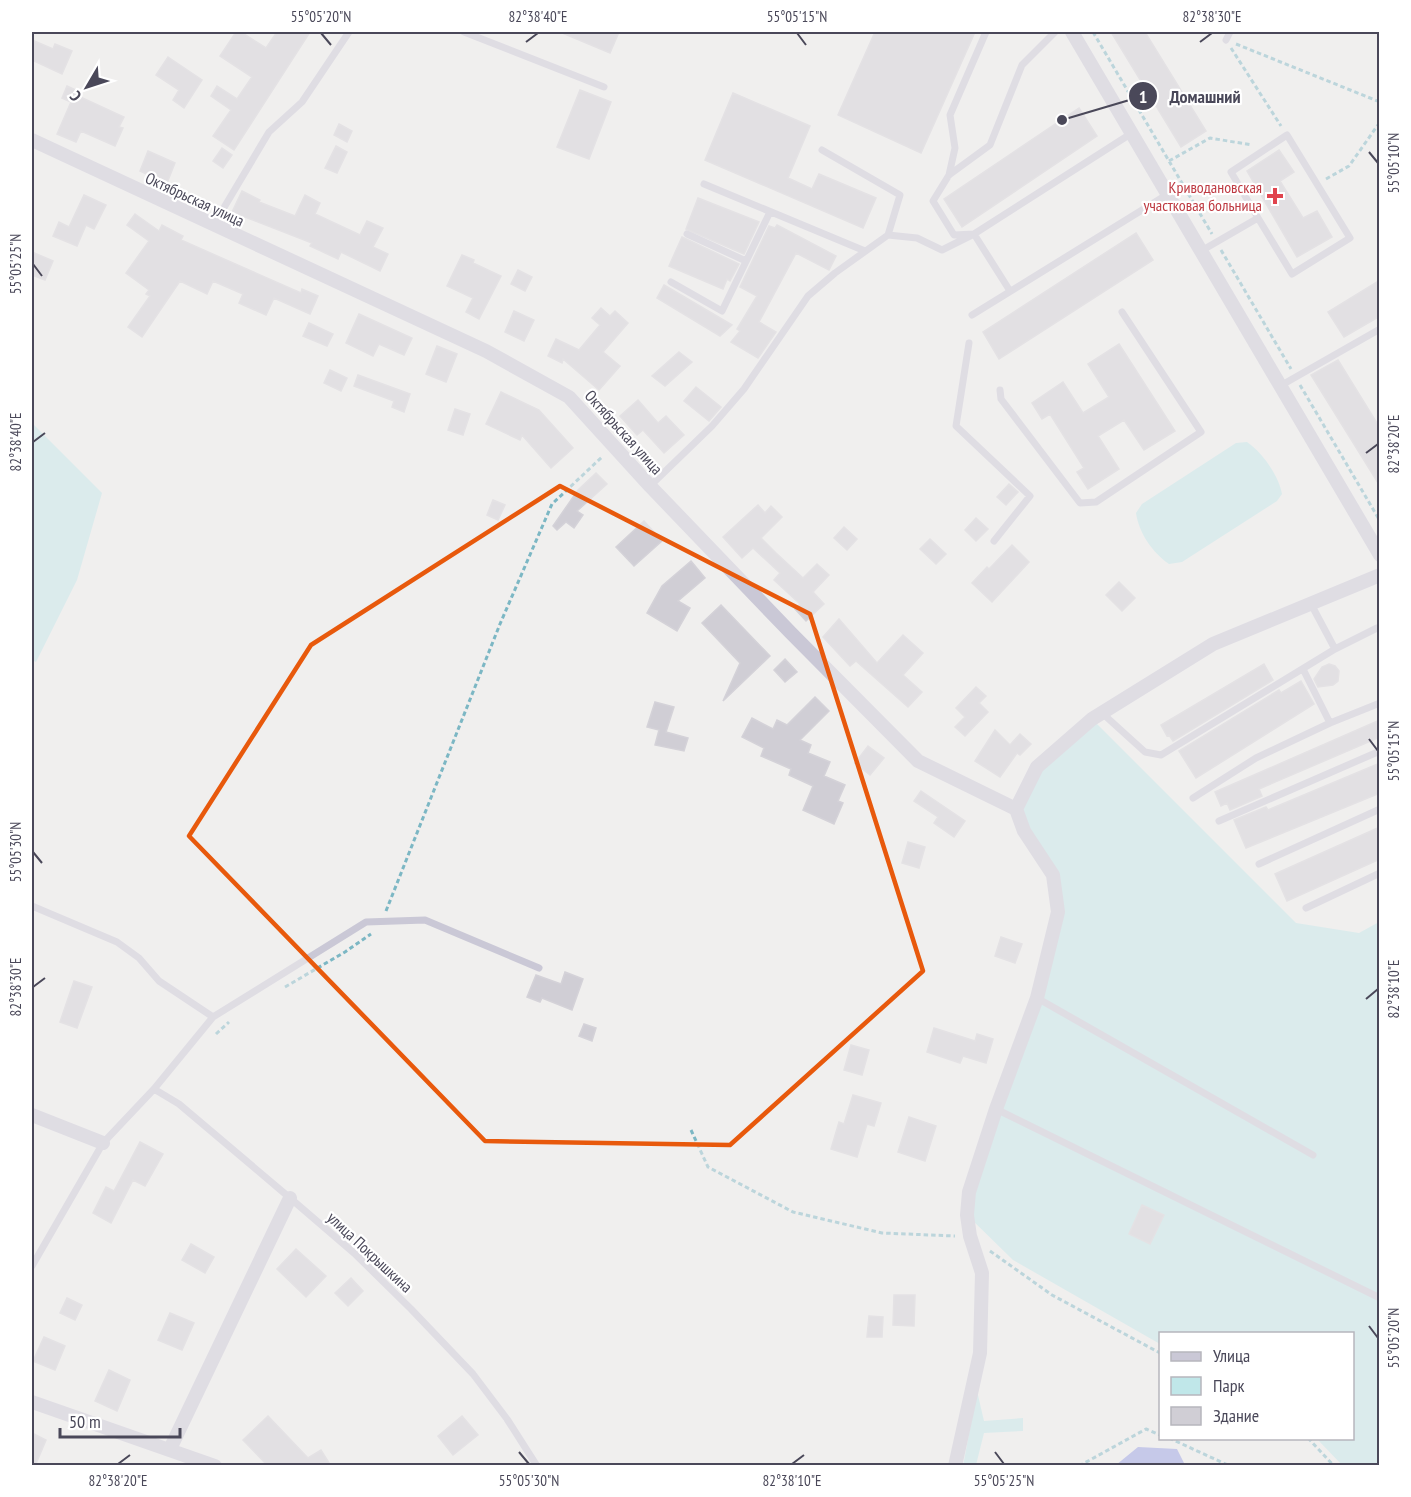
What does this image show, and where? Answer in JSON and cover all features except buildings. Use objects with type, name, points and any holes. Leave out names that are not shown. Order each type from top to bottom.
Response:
[{"type":"street","points":[[1072,32],[1380,555]]},
{"type":"street","name":"Октябрьская улица","points":[[32,140],[486,351],[569,397],[790,633],[918,761],[1016,809]]},
{"type":"street","points":[[955,1466],[980,1353],[982,1274],[970,1236],[967,1215],[969,1192],[996,1109],[1037,998],[1058,912],[1053,875],[1024,831],[1016,809],[1037,767],[1092,719],[1213,644],[1380,575]]},
{"type":"street","points":[[32,1115],[103,1143]]},
{"type":"street","points":[[170,1449],[290,1198]]},
{"type":"street","points":[[32,1402],[215,1466]]},
{"type":"lane","points":[[213,226],[268,132],[302,102],[349,32]]},
{"type":"lane","points":[[464,32],[604,87]]},
{"type":"lane","points":[[974,234],[954,235],[933,201],[949,175],[955,148],[950,115],[986,32]]},
{"type":"lane","points":[[949,175],[990,146],[1022,65],[1055,32]]},
{"type":"lane","points":[[1226,40],[1230,32]]},
{"type":"lane","points":[[888,235],[917,238],[942,250],[974,234],[1132,133]]},
{"type":"lane","points":[[1287,135],[1350,238],[1292,274],[1232,172],[1287,135]]},
{"type":"lane","points":[[650,486],[712,426],[744,388],[808,296],[888,235],[900,195],[822,150]]},
{"type":"lane","points":[[704,184],[865,251]]},
{"type":"lane","points":[[972,315],[1168,194]]},
{"type":"lane","points":[[672,282],[722,311],[770,212]]},
{"type":"lane","points":[[1201,251],[1258,218]]},
{"type":"lane","points":[[687,234],[746,261]]},
{"type":"lane","points":[[974,234],[1010,291]]},
{"type":"lane","points":[[1000,390],[1001,399],[1080,503],[1096,502],[1201,432],[1122,312]]},
{"type":"lane","points":[[1280,386],[1380,329]]},
{"type":"lane","points":[[969,343],[957,426],[1030,496],[994,541]]},
{"type":"lane","points":[[1311,604],[1335,650]]},
{"type":"lane","points":[[1102,713],[1145,752],[1161,755],[1335,650],[1377,628]]},
{"type":"lane","points":[[1304,669],[1330,723]]},
{"type":"lane","points":[[1193,798],[1256,758],[1330,723],[1380,703]]},
{"type":"lane","points":[[1219,821],[1380,751]]},
{"type":"lane","points":[[1259,864],[1380,809]]},
{"type":"lane","points":[[1306,908],[1380,873]]},
{"type":"lane","points":[[32,906],[117,942],[139,958],[159,981],[213,1017]]},
{"type":"lane","points":[[32,1266],[103,1143],[154,1089],[213,1017],[366,922],[425,920],[539,968]]},
{"type":"lane","points":[[1037,998],[1313,1155]]},
{"type":"lane","name":"улица Покрышкина","points":[[154,1089],[179,1104],[354,1253],[473,1374],[507,1419],[537,1466]]},
{"type":"lane","points":[[996,1109],[1380,1298]]},
{"type":"path","points":[[1093,32],[1380,521]]},
{"type":"path","points":[[1226,40],[1380,102]]},
{"type":"path","points":[[1226,40],[1287,135]]},
{"type":"path","points":[[1317,185],[1349,166],[1380,122]]},
{"type":"path","points":[[1169,161],[1210,138],[1268,147]]},
{"type":"path","points":[[285,987],[345,952],[376,930],[500,624],[552,504],[614,446]]},
{"type":"path","points":[[211,1038],[236,1016]]},
{"type":"path","points":[[691,1130],[708,1167],[794,1212],[882,1233],[970,1236],[1052,1296],[1159,1352]]},
{"type":"path","points":[[1079,1466],[1146,1429],[1159,1434]]},
{"type":"path","points":[[1173,1440],[1230,1466]]},
{"type":"path","points":[[1310,1440],[1334,1466]]},
{"type":"highlighted area","points":[[560,486],[810,614],[923,971],[730,1145],[485,1141],[189,836],[311,645]]},
{"type":"green space","points":[[32,423],[102,493],[77,580],[36,662],[32,660]]},
{"type":"green space","points":[[1247,442],[1269,465],[1282,494],[1277,501],[1182,562],[1169,564],[1147,542],[1136,513],[1142,504],[1236,443]]},
{"type":"green space","points":[[1092,719],[1296,923],[1359,933],[1379,922],[1379,1465],[1342,1465],[1318,1440],[1354,1440],[1354,1332],[1159,1332],[1159,1343],[1013,1260],[967,1215],[1058,912],[1053,875],[1016,809],[1037,767]]},
{"type":"green space","points":[[977,1391],[984,1421],[1023,1418],[1023,1431],[984,1433],[976,1465],[963,1466]]},
{"type":"water","points":[[1138,1447],[1177,1449],[1185,1465],[1116,1465]]},
{"type":"place","name":"Домашний","points":[[1062,120]]},
{"type":"place","name":"Криводановская участковая больница","points":[[1275,196]]}]
